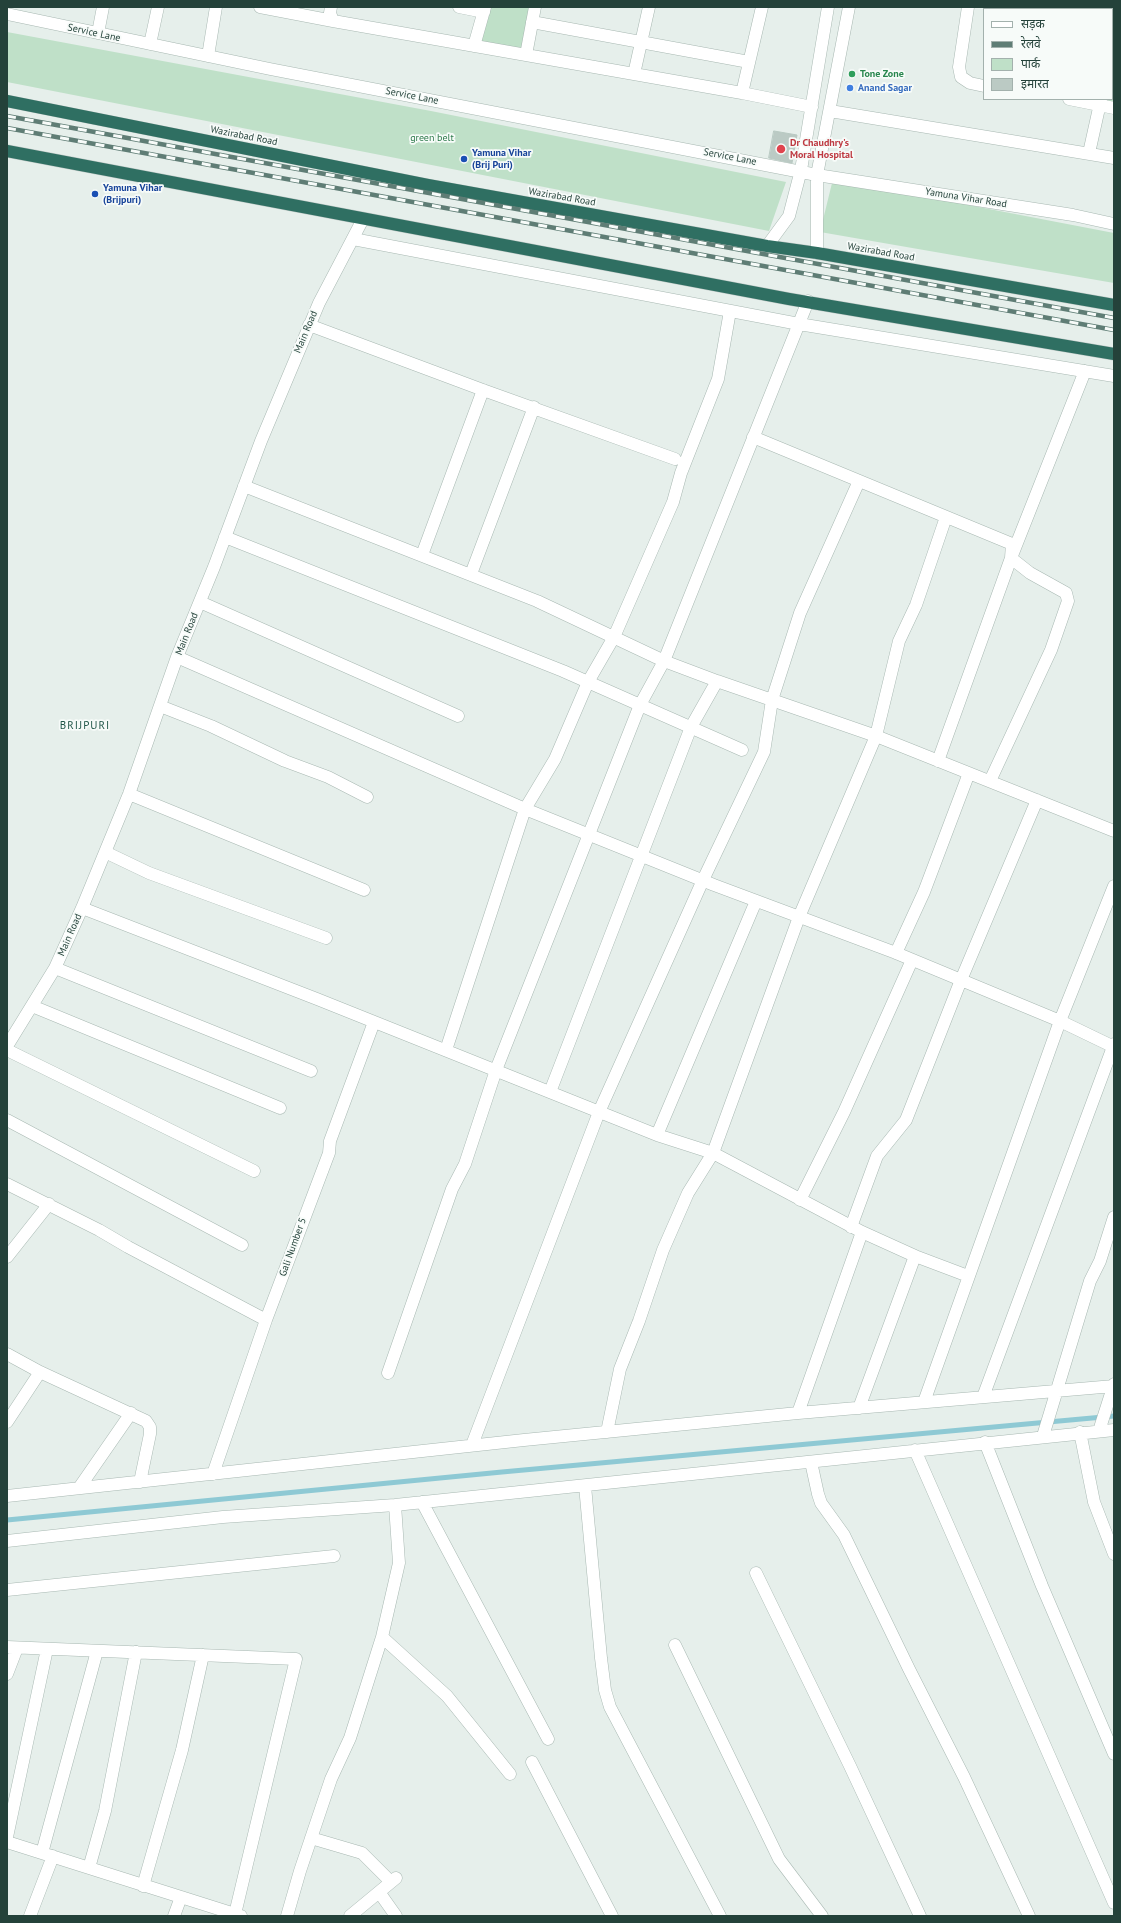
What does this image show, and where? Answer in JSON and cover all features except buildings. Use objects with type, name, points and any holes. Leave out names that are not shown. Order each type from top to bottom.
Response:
[{"type":"highway","name":"Wazirabad Road","points":[[7,101],[428,185],[767,246],[817,253],[1114,305]]},
{"type":"highway","points":[[7,151],[363,219],[808,301],[1114,354]]},
{"type":"street","points":[[98,33],[103,7]]},
{"type":"street","points":[[150,44],[158,7]]},
{"type":"street","points":[[208,56],[216,7]]},
{"type":"street","points":[[260,7],[742,93],[812,107]]},
{"type":"street","points":[[331,7],[330,13],[333,21]]},
{"type":"street","points":[[459,7],[484,9],[474,46]]},
{"type":"street","points":[[526,55],[535,7]]},
{"type":"street","points":[[634,74],[649,7]]},
{"type":"street","points":[[742,93],[762,7]]},
{"type":"street","points":[[767,246],[789,216],[801,170],[828,7]]},
{"type":"street","points":[[817,253],[818,175],[849,7]]},
{"type":"street","points":[[968,7],[959,67],[961,77],[970,83],[983,86]]},
{"type":"street","name":"Service Lane","points":[[7,14],[208,56],[801,170],[818,175]]},
{"type":"street","points":[[532,22],[749,62]]},
{"type":"street","points":[[1080,100],[1101,102],[1114,108]]},
{"type":"street","points":[[1089,153],[1101,102]]},
{"type":"street","points":[[830,111],[1114,158]]},
{"type":"street","name":"Yamuna Vihar Road","points":[[818,175],[1073,214],[1114,224]]},
{"type":"street","name":"Main Road","points":[[7,1046],[55,968],[82,908],[129,794],[177,657],[309,325],[363,219]]},
{"type":"street","points":[[353,239],[799,324],[1114,376]]},
{"type":"street","points":[[388,1373],[452,1189],[465,1164],[496,1070],[640,705],[664,661],[808,301]]},
{"type":"street","points":[[446,1050],[525,809],[555,759],[588,682],[614,637],[673,502],[682,473],[718,379],[730,311]]},
{"type":"street","points":[[309,325],[483,390],[534,407],[675,459]]},
{"type":"street","points":[[938,761],[1011,558],[1085,371]]},
{"type":"street","points":[[422,555],[483,390]]},
{"type":"street","points":[[471,574],[534,407]]},
{"type":"street","points":[[753,437],[1012,544],[1011,558]]},
{"type":"street","points":[[472,1445],[599,1112],[703,880],[764,752],[772,700],[800,613],[859,481]]},
{"type":"street","points":[[244,486],[537,601],[664,661],[718,682],[876,736],[1114,831]]},
{"type":"street","points":[[607,1432],[620,1369],[639,1321],[662,1250],[688,1193],[713,1153],[799,917],[876,736],[899,642],[916,605],[946,517]]},
{"type":"street","points":[[225,537],[588,682],[742,750]]},
{"type":"street","points":[[990,781],[1051,650],[1068,601],[1066,593],[1030,573],[1011,558]]},
{"type":"street","points":[[200,602],[458,716]]},
{"type":"street","points":[[177,657],[525,809],[642,854],[756,901],[896,953],[1060,1021],[1114,1046],[983,1397]]},
{"type":"street","points":[[550,1092],[691,728],[718,682]]},
{"type":"street","points":[[160,706],[211,726],[285,761],[328,777],[367,797]]},
{"type":"street","points":[[896,953],[924,892],[969,773]]},
{"type":"street","points":[[129,794],[364,890]]},
{"type":"street","points":[[798,1413],[856,1229],[877,1156],[906,1120],[961,980],[1037,800]]},
{"type":"street","points":[[105,852],[149,873],[326,938]]},
{"type":"street","points":[[924,1402],[1060,1021],[1114,886]]},
{"type":"street","points":[[657,1135],[756,901]]},
{"type":"street","points":[[82,908],[446,1050],[657,1135],[713,1153],[856,1229],[915,1256],[968,1276]]},
{"type":"street","points":[[800,1200],[844,1112],[912,960]]},
{"type":"street","points":[[55,968],[311,1071]]},
{"type":"street","points":[[32,1006],[280,1108]]},
{"type":"street","name":"Gali Number 5","points":[[213,1474],[266,1320],[329,1153],[330,1142],[374,1022]]},
{"type":"street","points":[[7,1050],[254,1171]]},
{"type":"street","points":[[7,1120],[242,1245]]},
{"type":"street","points":[[7,1184],[49,1204],[266,1320]]},
{"type":"street","points":[[7,1257],[49,1204]]},
{"type":"street","points":[[1043,1436],[1090,1281],[1100,1261],[1114,1217]]},
{"type":"street","points":[[859,1408],[915,1256]]},
{"type":"street","points":[[7,1354],[40,1372],[146,1421],[150,1427],[140,1482]]},
{"type":"street","points":[[7,1422],[40,1372]]},
{"type":"street","points":[[7,1496],[472,1445],[798,1413],[1114,1386],[1100,1431]]},
{"type":"street","points":[[79,1488],[131,1413]]},
{"type":"street","points":[[7,1541],[223,1517],[395,1505],[585,1486],[985,1442],[1114,1430]]},
{"type":"street","points":[[1080,1432],[1094,1502],[1114,1554]]},
{"type":"street","points":[[985,1442],[1042,1586],[1114,1754]]},
{"type":"street","points":[[916,1450],[1114,1903]]},
{"type":"street","points":[[811,1462],[821,1503],[844,1535],[909,1669],[964,1777],[1029,1916]]},
{"type":"street","points":[[585,1486],[601,1658],[605,1690],[610,1707],[720,1916]]},
{"type":"street","points":[[422,1502],[548,1739]]},
{"type":"street","points":[[287,1916],[331,1779],[350,1738],[382,1637],[399,1563],[395,1505]]},
{"type":"street","points":[[7,1590],[334,1556]]},
{"type":"street","points":[[756,1573],[850,1766],[920,1916]]},
{"type":"street","points":[[382,1637],[447,1696],[510,1774]]},
{"type":"street","points":[[675,1645],[780,1859],[822,1916]]},
{"type":"street","points":[[7,1674],[12,1647],[296,1659],[238,1915],[7,1842]]},
{"type":"street","points":[[7,1837],[47,1649]]},
{"type":"street","points":[[30,1916],[47,1855],[97,1651]]},
{"type":"street","points":[[89,1868],[105,1811],[136,1652]]},
{"type":"street","points":[[143,1886],[182,1750],[203,1655]]},
{"type":"street","points":[[532,1762],[612,1916]]},
{"type":"street","points":[[311,1838],[362,1853],[393,1880],[350,1916]]},
{"type":"street","points":[[379,1892],[396,1916]]},
{"type":"street","points":[[174,1916],[181,1897]]},
{"type":"green space","points":[[484,7],[535,7],[526,55],[474,46]]},
{"type":"green space","points":[[1114,7],[1114,97],[1112,108],[1074,100],[1113,100],[1113,8],[1080,8]]},
{"type":"green space","name":"green belt","points":[[7,32],[431,111],[786,182],[769,231],[7,82]]},
{"type":"green space","points":[[833,179],[1114,233],[1114,283],[820,232]]},
{"type":"waterway","points":[[7,1520],[502,1472],[1114,1416]]},
{"type":"railway","points":[[7,116],[1114,318]]},
{"type":"railway","points":[[7,128],[1114,330]]},
{"type":"place","name":"Tone Zone","points":[[852,74]]},
{"type":"place","name":"Anand Sagar","points":[[850,88]]},
{"type":"place","name":"Dr Chaudhry's Moral Hospital","points":[[781,149]]},
{"type":"place","name":"Yamuna Vihar (Brij Puri)","points":[[464,159]]},
{"type":"place","name":"Yamuna Vihar (Brijpuri)","points":[[95,194]]},
{"type":"district","name":"BRIJPURI","points":[[85,726]]}]
